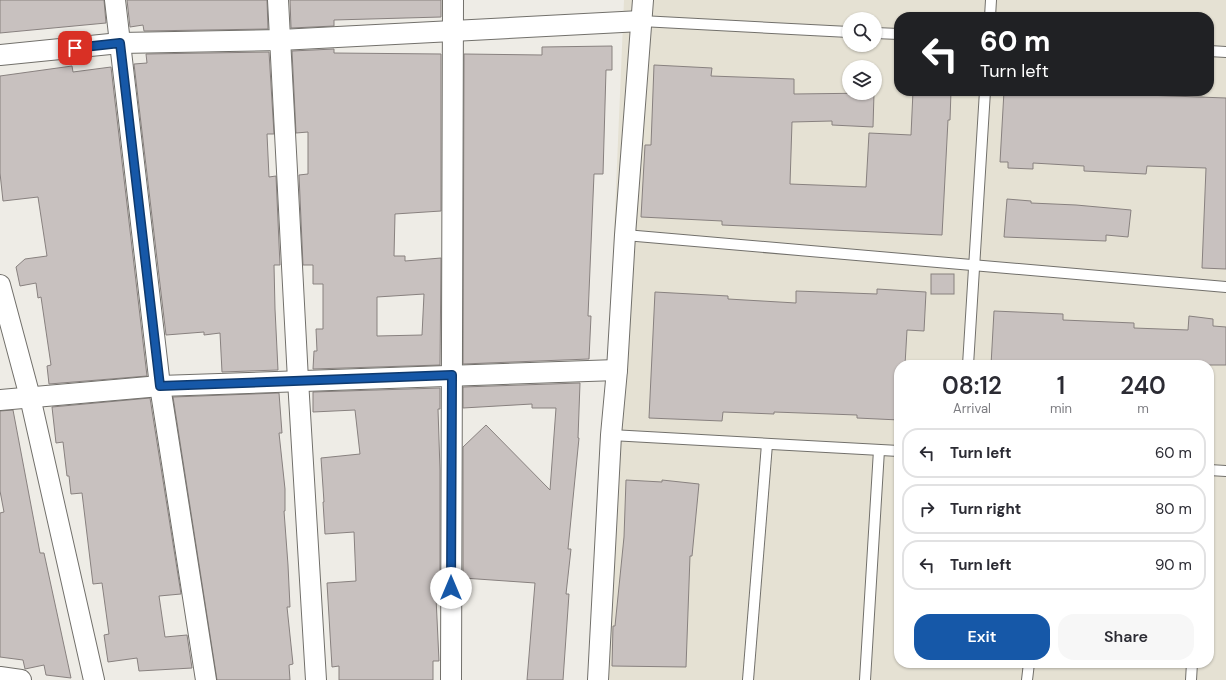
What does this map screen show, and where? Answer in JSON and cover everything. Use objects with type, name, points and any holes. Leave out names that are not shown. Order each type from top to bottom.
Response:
[{"type":"street","points":[[115,0],[160,386],[206,680]]},
{"type":"street","points":[[278,0],[298,380],[316,680]]},
{"type":"street","points":[[451,680],[453,0]]},
{"type":"street","points":[[598,680],[625,235],[643,0]]},
{"type":"street","points":[[0,55],[120,43],[280,40],[641,22]]},
{"type":"street","points":[[0,284],[30,397],[94,680]]},
{"type":"street","points":[[0,400],[160,386],[617,370]]},
{"type":"street","points":[[0,678],[21,680]]},
{"type":"lane","points":[[990,12],[991,0]]},
{"type":"lane","points":[[641,22],[842,32]]},
{"type":"lane","points":[[882,33],[894,34]]},
{"type":"lane","points":[[1214,51],[1226,52]]},
{"type":"lane","points":[[968,360],[985,96]]},
{"type":"lane","points":[[625,235],[975,264],[1226,287]]},
{"type":"lane","points":[[612,434],[894,451]]},
{"type":"lane","points":[[748,680],[767,444]]},
{"type":"lane","points":[[864,680],[879,450]]},
{"type":"lane","points":[[1214,470],[1226,471]]},
{"type":"lane","points":[[1027,680],[1028,668]]},
{"type":"lane","points":[[1191,680],[1192,668]]},
{"type":"shaded area","points":[[624,0],[1226,0],[1226,680],[595,680]]},
{"type":"building","points":[[0,0],[104,0],[106,23],[0,33]]},
{"type":"building","points":[[127,0],[267,0],[268,29],[144,31],[143,25],[130,27]]},
{"type":"building","points":[[290,0],[441,0],[441,17],[334,20],[334,26],[291,28]]},
{"type":"building","points":[[612,46],[612,70],[606,70],[603,174],[594,174],[588,316],[591,316],[589,359],[463,364],[464,54],[542,55],[542,47]]},
{"type":"building","points":[[334,49],[334,53],[441,54],[441,211],[395,214],[394,256],[405,256],[405,261],[441,258],[440,365],[313,369],[314,351],[317,351],[316,329],[323,329],[323,284],[313,284],[313,265],[303,265],[299,175],[308,174],[308,132],[296,133],[292,51]],"holes":[[[424,294],[422,335],[377,336],[377,297]]]},
{"type":"building","points":[[269,52],[274,134],[267,134],[269,177],[276,176],[280,265],[274,265],[278,370],[222,372],[220,333],[204,335],[204,332],[166,335],[134,64],[147,63],[146,54]]},
{"type":"building","points":[[654,65],[712,68],[711,76],[794,79],[794,94],[842,93],[842,100],[874,100],[873,127],[832,125],[832,121],[792,122],[790,184],[866,187],[869,133],[911,135],[913,96],[951,96],[950,120],[948,120],[942,235],[722,225],[722,221],[641,217],[645,145],[651,145]]},
{"type":"building","points":[[72,66],[73,72],[111,67],[147,376],[49,384],[47,366],[51,365],[41,297],[38,298],[36,283],[20,286],[16,267],[25,259],[47,256],[38,197],[3,201],[0,173],[0,76]]},
{"type":"building","points":[[1004,96],[1172,96],[1226,98],[1226,269],[1202,268],[1206,168],[1147,166],[1146,174],[1084,171],[1084,166],[1033,163],[1033,169],[1008,168],[1008,162],[1000,162]]},
{"type":"building","points":[[1007,199],[1031,201],[1031,203],[1131,210],[1128,237],[1106,235],[1106,241],[1004,237]]},
{"type":"building","points":[[931,274],[954,274],[954,294],[931,294]]},
{"type":"building","points":[[877,289],[926,292],[924,331],[907,330],[905,360],[894,360],[894,420],[857,418],[857,415],[774,412],[774,414],[723,412],[722,421],[649,418],[655,292],[728,296],[728,299],[796,303],[796,291],[877,294]]},
{"type":"building","points":[[994,311],[1063,314],[1063,320],[1134,323],[1134,328],[1188,330],[1189,316],[1213,319],[1213,326],[1226,327],[1226,365],[1214,365],[1214,360],[991,360]]},
{"type":"building","points":[[580,383],[579,438],[568,549],[571,549],[566,594],[569,594],[563,680],[527,680],[535,583],[463,578],[463,447],[486,425],[550,490],[556,408],[532,408],[532,404],[463,408],[463,387]]},
{"type":"building","points":[[440,388],[440,409],[438,409],[440,470],[440,576],[435,576],[439,661],[433,661],[433,680],[339,680],[339,666],[332,667],[327,583],[356,581],[354,532],[325,534],[321,458],[360,454],[355,410],[313,412],[313,392]]},
{"type":"building","points":[[279,393],[282,433],[279,433],[285,489],[284,511],[290,607],[287,607],[293,664],[289,665],[290,680],[217,680],[173,397]]},
{"type":"building","points":[[150,398],[181,594],[159,596],[165,637],[187,635],[192,668],[139,671],[137,658],[108,662],[104,635],[109,634],[102,583],[93,584],[82,493],[71,494],[69,476],[67,476],[63,442],[56,443],[52,407]]},
{"type":"building","points":[[13,410],[40,553],[44,553],[71,678],[46,675],[44,665],[25,669],[23,660],[0,657],[0,513],[4,512],[0,491],[0,411]]},
{"type":"building","points":[[626,480],[662,482],[662,480],[699,484],[692,556],[690,556],[686,667],[612,666],[613,626],[615,626],[624,537]]},
{"type":"route","points":[[75,48],[120,43],[160,386],[452,375],[451,588]]}]
